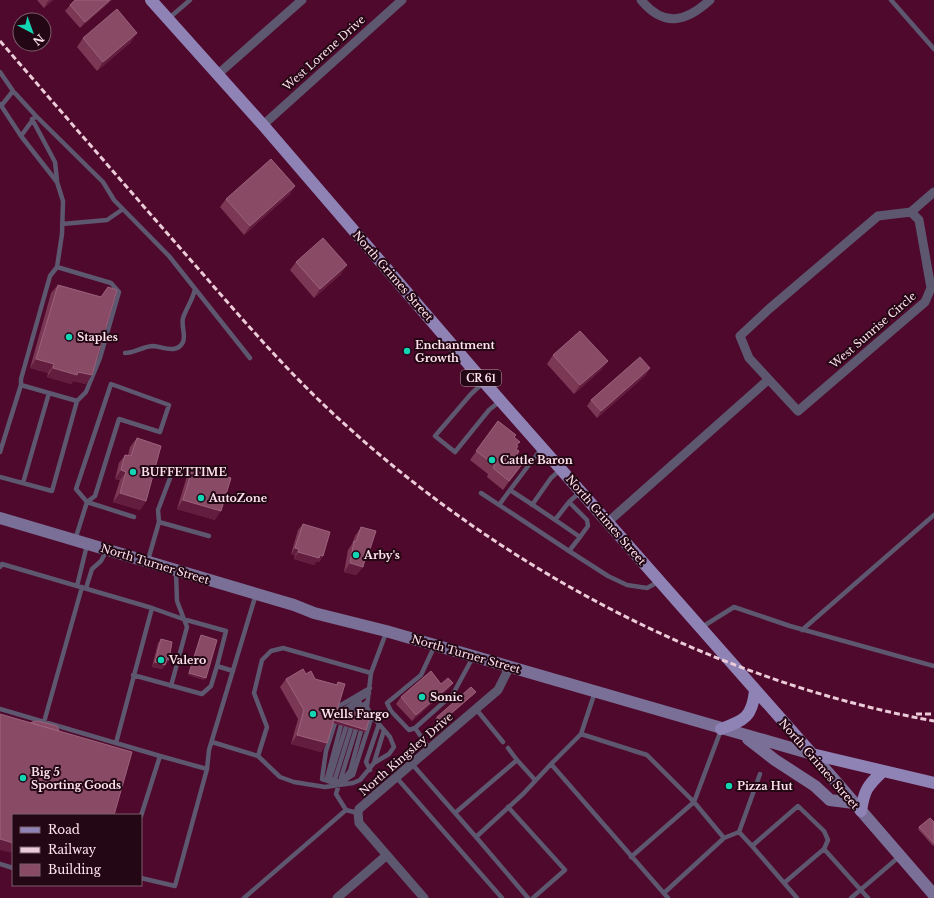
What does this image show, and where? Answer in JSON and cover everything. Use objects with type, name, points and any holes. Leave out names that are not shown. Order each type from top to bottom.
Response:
[{"type":"main road","name":"North Grimes Street","points":[[151,0],[263,125],[484,382],[812,754],[900,856],[928,893]]},
{"type":"main road","name":"North Turner Street","points":[[0,518],[256,594],[314,613],[386,631],[509,668],[596,691],[742,735],[882,772],[934,783]]},
{"type":"main road","points":[[721,729],[740,722],[749,715],[754,706],[755,691]]},
{"type":"main road","points":[[742,735],[775,760],[815,786],[830,800],[858,807],[869,784],[882,772]]},
{"type":"street","points":[[217,75],[302,0]]},
{"type":"street","name":"West Lorene Drive","points":[[263,125],[402,0]]},
{"type":"street","points":[[641,0],[650,10],[663,18],[673,20],[687,17],[710,0]]},
{"type":"street","points":[[911,212],[934,192]]},
{"type":"street","name":"West Sunrise Circle","points":[[911,212],[919,220],[931,288],[925,302],[798,411],[768,380],[749,358],[740,336],[769,309],[878,216],[911,212]]},
{"type":"street","points":[[608,522],[768,380]]},
{"type":"street","name":"North Kingsley Drive","points":[[358,813],[360,809],[396,777],[498,690],[509,668]]},
{"type":"street","points":[[358,813],[359,823],[424,898]]},
{"type":"street","points":[[340,897],[387,855]]},
{"type":"lane","points":[[168,19],[190,0]]},
{"type":"lane","points":[[891,0],[934,49]]},
{"type":"lane","points":[[0,72],[34,118],[103,182],[114,200],[169,256],[250,358]]},
{"type":"lane","points":[[13,91],[1,105],[21,136],[58,182]]},
{"type":"lane","points":[[21,136],[34,118]]},
{"type":"lane","points":[[0,452],[21,385],[21,379],[50,276],[57,267],[62,224],[63,201],[55,162],[34,118]]},
{"type":"lane","points":[[62,224],[107,220],[123,209]]},
{"type":"lane","points":[[0,477],[52,491],[77,401],[86,392],[100,358],[119,292],[111,283],[57,267]]},
{"type":"lane","points":[[125,353],[152,346],[168,350],[177,348],[183,343],[183,319],[192,300],[195,289]]},
{"type":"lane","points":[[484,382],[471,394],[435,436],[455,452],[489,410],[501,400]]},
{"type":"lane","points":[[75,540],[87,502],[94,496],[119,419],[160,432],[169,405],[111,384],[76,489],[87,502],[134,517]]},
{"type":"lane","points":[[21,385],[77,401]]},
{"type":"lane","points":[[23,483],[49,393]]},
{"type":"lane","points":[[499,505],[526,466],[542,447]]},
{"type":"lane","points":[[532,505],[551,478],[561,469]]},
{"type":"lane","points":[[147,562],[159,522],[158,510],[172,472]]},
{"type":"lane","points":[[510,490],[580,537]]},
{"type":"lane","points":[[555,520],[569,502],[581,491]]},
{"type":"lane","points":[[481,494],[608,576],[627,585],[647,588],[660,581]]},
{"type":"lane","points":[[569,502],[587,520],[588,526],[569,551]]},
{"type":"lane","points":[[802,630],[934,515]]},
{"type":"lane","points":[[159,522],[209,536]]},
{"type":"lane","points":[[44,722],[81,587],[87,544]]},
{"type":"lane","points":[[81,587],[92,569],[101,561],[107,550]]},
{"type":"lane","points":[[0,567],[2,564],[152,608],[226,632],[211,686],[202,694],[133,675]]},
{"type":"lane","points":[[171,686],[187,627],[177,601],[176,570]]},
{"type":"lane","points":[[142,878],[175,886],[207,769],[212,742],[256,594]]},
{"type":"lane","points":[[701,628],[734,607],[802,630],[934,666]]},
{"type":"lane","points":[[116,743],[152,608]]},
{"type":"lane","points":[[374,764],[389,754],[394,747],[394,743],[372,716],[368,700],[371,673],[386,631]]},
{"type":"lane","points":[[435,645],[421,675],[387,704],[391,711],[409,730],[415,728],[453,694],[473,657]]},
{"type":"lane","points":[[258,756],[267,723],[254,693],[262,660],[265,655],[271,651],[283,648],[371,673]]},
{"type":"lane","points":[[217,666],[233,671]]},
{"type":"lane","points":[[476,837],[523,794],[581,734],[596,691]]},
{"type":"lane","points":[[339,711],[341,705],[368,700]]},
{"type":"lane","points":[[345,712],[346,708],[368,700]]},
{"type":"lane","points":[[368,700],[357,716],[356,711],[368,700]]},
{"type":"lane","points":[[0,709],[207,769]]},
{"type":"lane","points":[[476,709],[503,742]]},
{"type":"lane","points":[[335,723],[326,751],[322,779],[339,784],[353,775],[372,716]]},
{"type":"lane","points":[[370,770],[366,762],[379,724]]},
{"type":"lane","points":[[339,784],[330,778],[349,727],[339,784],[336,794],[346,810],[358,813]]},
{"type":"lane","points":[[415,728],[430,748]]},
{"type":"lane","points":[[632,856],[694,802],[721,729]]},
{"type":"lane","points":[[212,742],[258,756],[280,777],[294,782],[325,787],[353,783],[360,780],[374,764],[384,730]]},
{"type":"lane","points":[[339,784],[350,772],[361,731]]},
{"type":"lane","points":[[581,734],[647,755],[694,802],[724,838]]},
{"type":"lane","points":[[508,748],[535,780]]},
{"type":"lane","points":[[142,814],[160,756]]},
{"type":"lane","points":[[455,813],[518,760]]},
{"type":"lane","points":[[412,764],[528,898]]},
{"type":"lane","points":[[551,764],[668,898]]},
{"type":"lane","points":[[664,893],[724,838],[739,832],[760,774]]},
{"type":"lane","points":[[396,777],[502,898]]},
{"type":"lane","points":[[752,846],[798,806],[824,831],[828,840],[824,849],[784,883]]},
{"type":"lane","points":[[508,808],[565,870],[533,898]]},
{"type":"lane","points":[[244,898],[346,810]]},
{"type":"lane","points":[[739,832],[797,898]]},
{"type":"lane","points":[[824,849],[868,898]]},
{"type":"lane","points":[[851,898],[900,856]]},
{"type":"lane","points":[[0,864],[12,868]]},
{"type":"building","points":[[75,0],[110,0],[85,22],[70,5]]},
{"type":"building","points":[[117,9],[137,33],[103,62],[83,38]]},
{"type":"building","points":[[271,159],[295,186],[250,226],[226,199]]},
{"type":"building","points":[[323,238],[347,265],[320,289],[296,262]]},
{"type":"building","name":"Staples","points":[[58,285],[101,297],[108,287],[117,290],[92,375],[78,372],[77,375],[53,368],[54,364],[36,359]]},
{"type":"building","points":[[580,331],[608,361],[580,385],[553,355]]},
{"type":"building","points":[[640,357],[650,368],[601,411],[591,400]]},
{"type":"building","name":"Cattle Baron","points":[[498,421],[516,435],[514,437],[520,442],[516,445],[518,446],[516,449],[519,451],[517,455],[523,463],[509,481],[493,468],[495,465],[476,451]]},
{"type":"building","name":"BUFFETTIME","points":[[137,438],[161,446],[146,501],[120,493],[126,472],[121,470],[125,455],[131,456]]},
{"type":"building","name":"AutoZone","points":[[193,467],[231,478],[221,511],[183,500]]},
{"type":"building","points":[[303,524],[330,532],[323,556],[320,555],[319,558],[298,552],[299,549],[295,548]]},
{"type":"building","name":"Arby's","points":[[361,527],[376,531],[368,555],[366,555],[363,567],[350,563],[354,541],[356,542]]},
{"type":"building","name":"Valero","points":[[201,635],[217,640],[206,678],[189,673]]},
{"type":"building","name":"Valero","points":[[161,639],[172,642],[169,660],[167,659],[165,665],[155,662]]},
{"type":"building","name":"Wells Fargo","points":[[303,669],[306,674],[311,671],[315,679],[337,685],[338,682],[345,684],[327,743],[297,735],[304,710],[286,679]]},
{"type":"building","name":"Sonic","points":[[431,671],[441,684],[448,678],[453,683],[416,715],[401,697]]},
{"type":"building","points":[[471,687],[476,692],[441,722],[437,717]]},
{"type":"building","points":[[338,708],[370,717],[366,730],[334,720]]},
{"type":"building","points":[[0,714],[132,752],[114,814],[12,814],[12,843],[0,839]]},
{"type":"building","points":[[38,721],[57,726],[59,731],[31,723]]},
{"type":"building","points":[[930,818],[934,822],[934,843],[919,827]]},
{"type":"railway","points":[[0,41],[226,301],[290,371],[324,405],[389,462],[458,515],[530,564],[606,607],[685,645],[767,677],[850,702],[934,721]]},
{"type":"railway","points":[[916,714],[934,714]]},
{"type":"place","name":"Staples","points":[[69,337]]},
{"type":"place","name":"Enchantment Growth","points":[[407,351]]},
{"type":"place","name":"Cattle Baron","points":[[492,460]]},
{"type":"place","name":"BUFFETTIME","points":[[133,472]]},
{"type":"place","name":"AutoZone","points":[[201,498]]},
{"type":"place","name":"Arby's","points":[[356,555]]},
{"type":"place","name":"Valero","points":[[161,660]]},
{"type":"place","name":"Sonic","points":[[422,697]]},
{"type":"place","name":"Wells Fargo","points":[[313,714]]},
{"type":"place","name":"Big 5 Sporting Goods","points":[[23,778]]},
{"type":"place","name":"Pizza Hut","points":[[729,786]]}]
